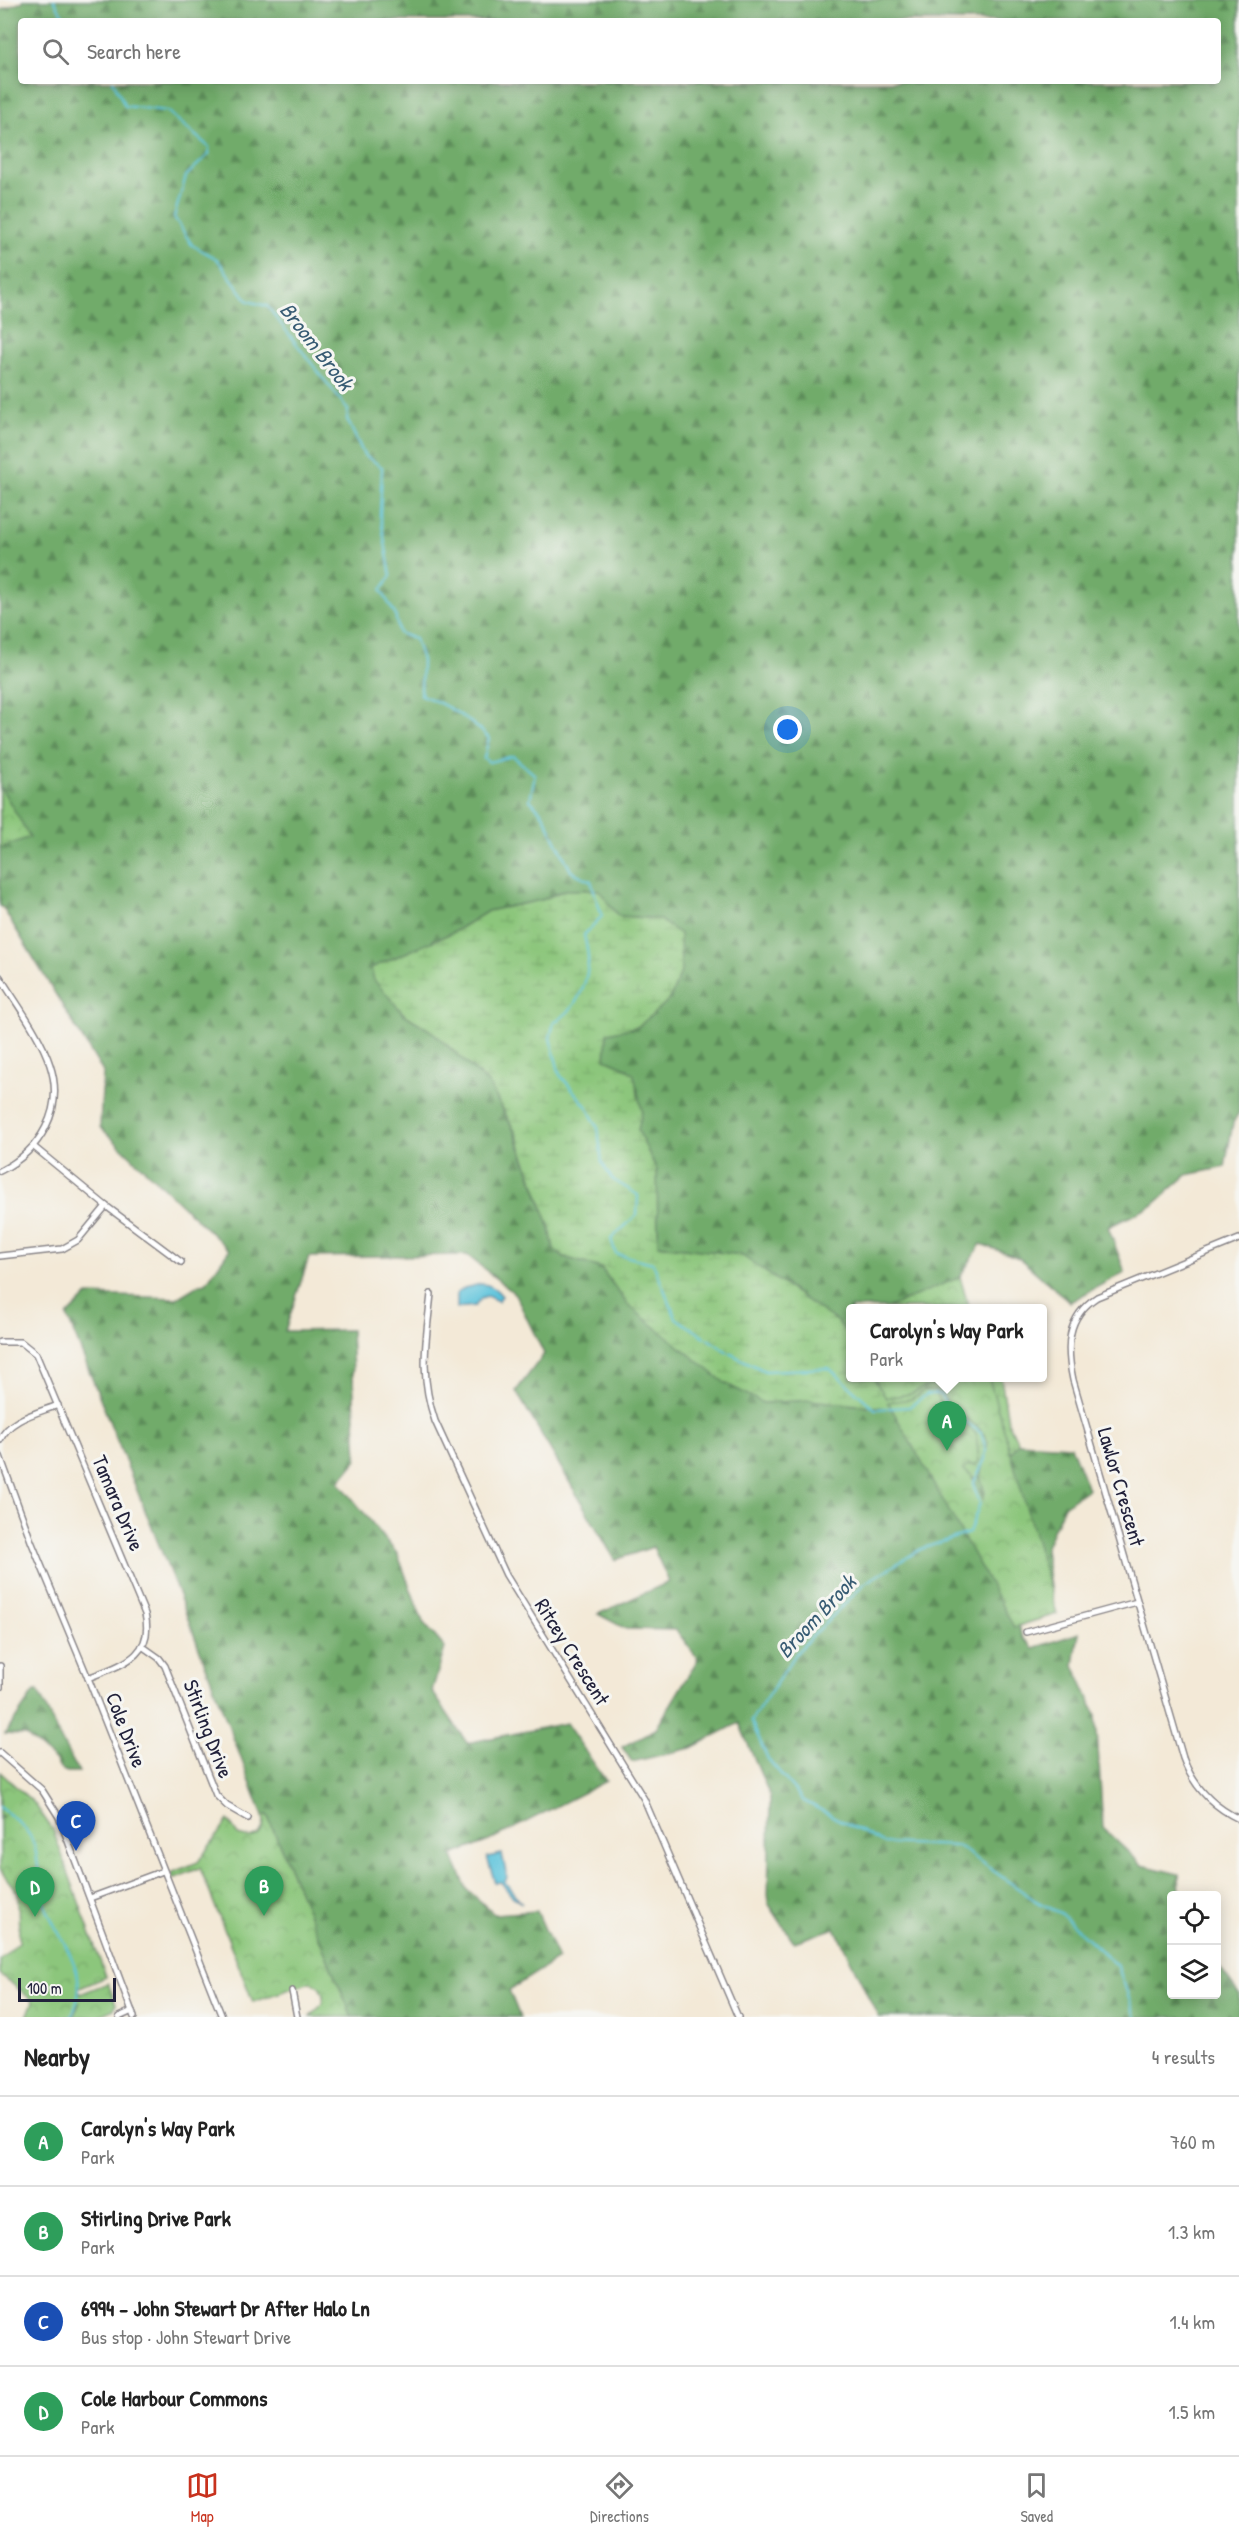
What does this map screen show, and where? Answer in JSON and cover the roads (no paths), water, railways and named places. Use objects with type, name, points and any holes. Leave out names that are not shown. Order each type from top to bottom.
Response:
[{"type":"street","points":[[0,977],[47,1057],[53,1077],[54,1095],[51,1117],[44,1134],[34,1147],[0,1171]]},
{"type":"street","points":[[34,1147],[106,1206],[181,1262]]},
{"type":"street","points":[[0,1256],[62,1249],[78,1239],[106,1206]]},
{"type":"street","name":"Lawlor Crescent","points":[[1239,1239],[1097,1297],[1080,1311],[1070,1335],[1069,1359],[1073,1380],[1137,1602],[1187,1768],[1209,1799],[1239,1819]]},
{"type":"street","name":"Ritcey Crescent","points":[[431,1294],[424,1379],[435,1421],[512,1586],[644,1799],[738,2017]]},
{"type":"street","name":"Tamara Drive","points":[[0,1342],[21,1342],[32,1348],[143,1605],[147,1630],[142,1646]]},
{"type":"street","points":[[0,1440],[15,1422],[58,1405]]},
{"type":"street","name":"Cole Drive","points":[[0,1455],[31,1541],[88,1678],[222,2017]]},
{"type":"street","points":[[1026,1632],[1137,1602]]},
{"type":"street","points":[[88,1678],[128,1661],[142,1646]]},
{"type":"street","name":"Stirling Drive","points":[[142,1646],[159,1658],[165,1666],[216,1795],[231,1809],[248,1818]]},
{"type":"street","points":[[0,1666],[0,1687]]},
{"type":"street","points":[[0,1753],[33,1782],[53,1804],[65,1829],[133,2014],[119,2017]]},
{"type":"street","points":[[90,1898],[163,1871]]},
{"type":"street","points":[[292,1991],[297,2017]]},
{"type":"water","points":[[481,1284],[493,1287],[502,1296],[498,1301],[487,1296],[481,1298],[475,1306],[457,1308],[457,1293],[464,1288]]},
{"type":"water","points":[[502,1854],[507,1877],[505,1882],[522,1904],[501,1882],[495,1883],[487,1857]]},
{"type":"waterway","name":"Broom Brook","points":[[54,0],[64,18]]},
{"type":"waterway","name":"Broom Brook","points":[[114,84],[125,106],[167,111],[209,147],[209,154],[186,176],[174,217],[192,245],[217,259],[248,301],[267,306],[348,410],[347,419],[364,455],[382,467],[380,515],[391,576],[381,590],[395,614],[399,633],[415,639],[422,660],[421,695],[457,713],[489,738],[484,758],[489,762],[513,756],[535,775],[530,800],[543,814],[571,871],[591,881],[602,916],[584,935],[588,960],[582,989],[574,1005],[554,1022],[550,1038],[560,1075],[587,1107],[598,1128],[602,1163],[612,1179],[638,1195],[637,1215],[611,1239],[616,1254],[653,1263],[676,1318],[729,1353],[765,1371],[829,1368],[875,1409],[909,1407],[927,1394],[940,1394],[948,1409],[981,1433],[986,1449],[985,1459],[973,1484],[980,1503],[969,1533],[921,1549],[865,1583],[797,1652],[751,1721],[768,1759],[804,1801],[883,1843],[958,1846],[1036,1901],[1060,1913],[1118,1967],[1136,2017]]},
{"type":"waterway","points":[[0,1807],[24,1828],[33,1842],[43,1900],[76,1971],[79,1985],[71,2017]]},
{"type":"place","name":"Carolyn's Way Park","points":[[947,1451]]},
{"type":"place","name":"6994 - John Stewart Dr After Halo Ln","points":[[76,1851]]},
{"type":"place","name":"Stirling Drive Park","points":[[264,1916]]},
{"type":"place","name":"Cole Harbour Commons","points":[[35,1917]]}]
